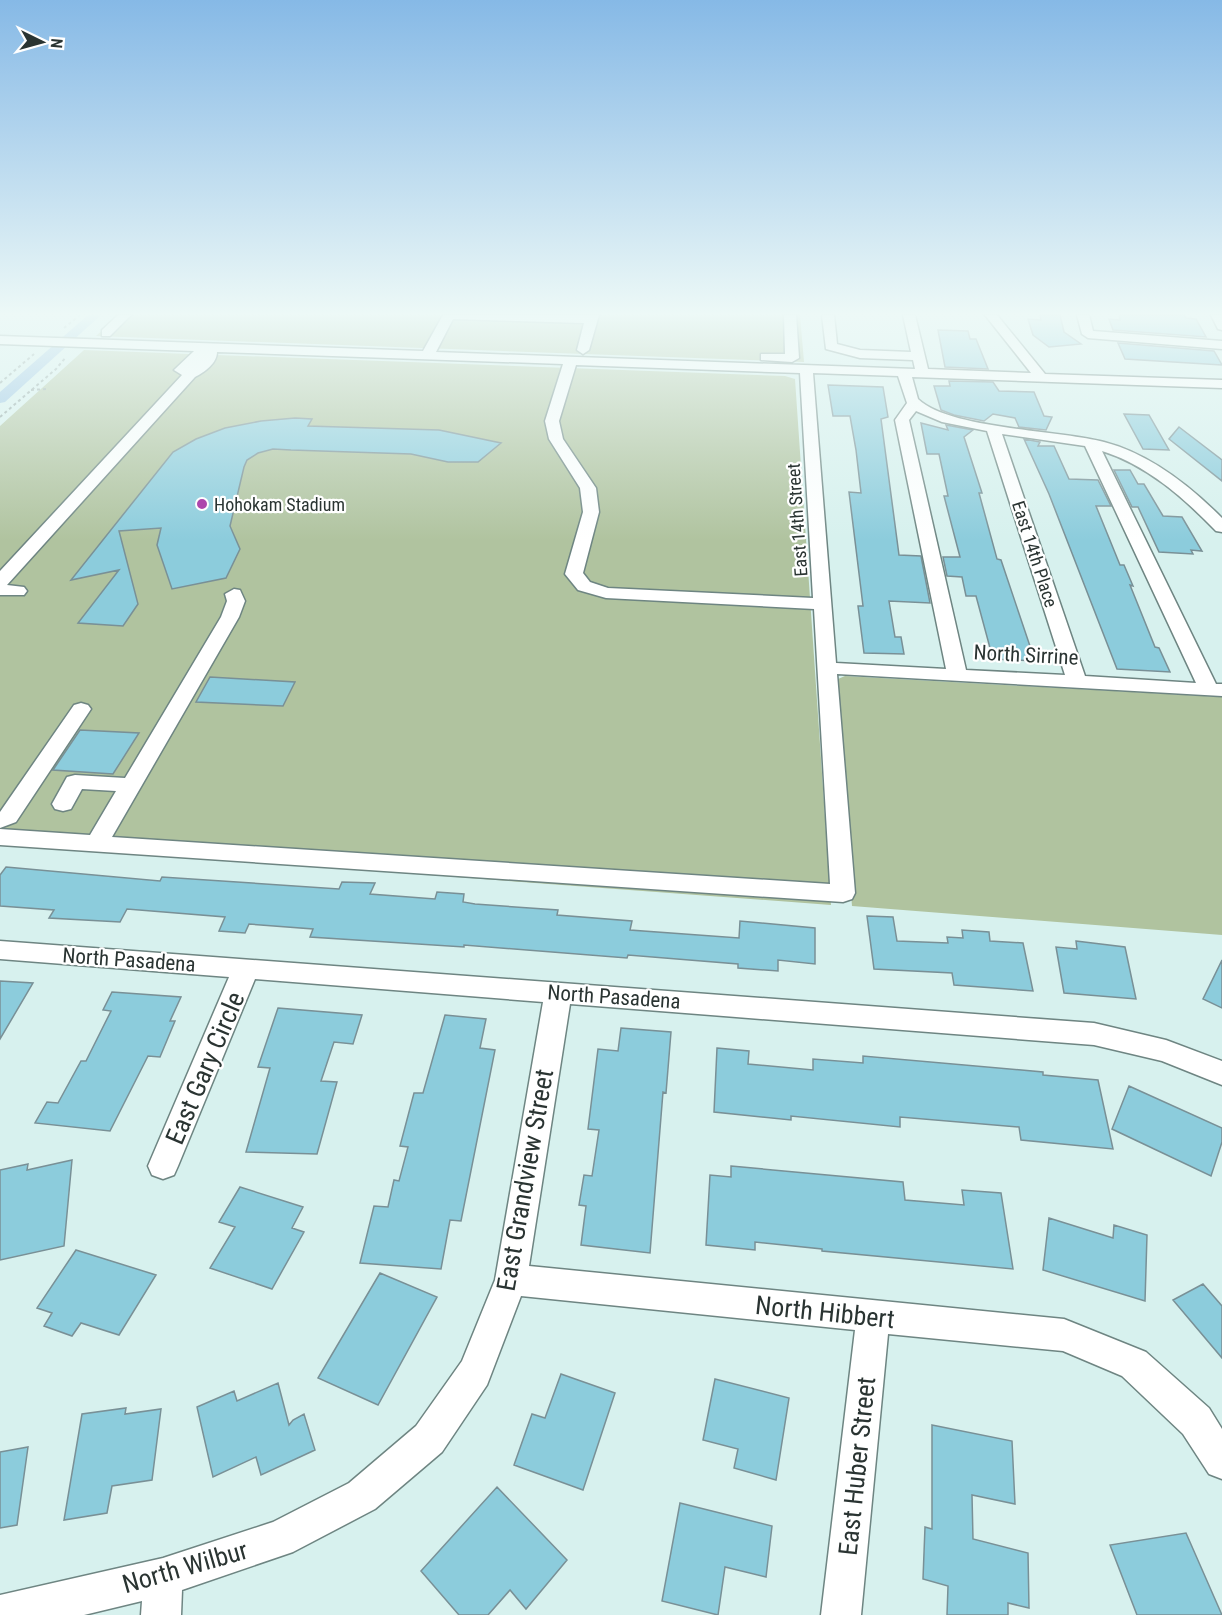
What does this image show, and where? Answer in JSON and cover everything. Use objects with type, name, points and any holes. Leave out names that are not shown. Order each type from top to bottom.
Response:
[{"type":"street","points":[[0,582],[175,390]]},
{"type":"street","points":[[564,390],[552,421],[556,439],[588,488],[591,512],[574,574],[584,586],[606,593],[823,604]]},
{"type":"street","name":"East 14th Street","points":[[97,843],[843,893],[808,390]]},
{"type":"street","points":[[908,390],[914,404],[931,414],[993,428],[1091,444],[1131,457],[1149,467],[1222,527]]},
{"type":"street","points":[[914,404],[902,420],[957,675]]},
{"type":"street","name":"East 14th Place","points":[[993,428],[1077,681]]},
{"type":"street","points":[[1091,444],[1215,689]]},
{"type":"street","points":[[0,590],[18,591]]},
{"type":"street","points":[[0,837],[97,843],[230,617],[236,601],[234,594]]},
{"type":"street","name":"North Sirrine","points":[[827,668],[1215,689]]},
{"type":"street","points":[[0,820],[8,817],[81,709]]},
{"type":"street","points":[[63,804],[75,782],[131,785]]},
{"type":"street","name":"North Pasadena","points":[[0,950],[1094,1035],[1166,1051],[1222,1072]]},
{"type":"street","name":"East Gary Circle","points":[[163,1166],[246,969]]},
{"type":"street","name":"East Grandview Street","points":[[362,1496],[429,1438],[475,1373],[511,1280],[558,993]]},
{"type":"street","name":"North Hibbert","points":[[511,1280],[1064,1335],[1134,1364],[1196,1422],[1222,1461]]},
{"type":"street","name":"East Huber Street","points":[[841,1615],[873,1316]]},
{"type":"street","name":"North Wilbur","points":[[0,1615],[163,1576],[280,1539],[362,1496]]},
{"type":"street","points":[[160,1615],[163,1576]]},
{"type":"path","points":[[0,417],[30,390]]},
{"type":"green space","points":[[39,390],[796,390],[831,905],[0,843],[0,426]]},
{"type":"green space","points":[[845,676],[1222,697],[1222,935],[852,906],[835,684],[838,679]]},
{"type":"building","points":[[829,390],[884,390],[888,417],[881,419],[899,555],[921,556],[930,603],[889,601],[895,637],[901,637],[904,654],[864,653],[858,606],[863,606],[849,492],[861,493],[856,450],[850,416],[833,416]]},
{"type":"building","points":[[935,390],[1034,392],[1044,416],[1052,417],[1046,430],[1019,427],[1015,418],[993,414],[984,421],[941,410]]},
{"type":"building","points":[[1124,414],[1149,415],[1169,450],[1143,449]]},
{"type":"building","points":[[312,419],[308,426],[439,430],[501,443],[478,462],[448,462],[411,454],[273,449],[258,453],[247,460],[244,467],[230,526],[240,549],[226,578],[172,589],[157,545],[161,528],[119,531],[138,604],[123,626],[78,623],[119,570],[71,580],[173,452],[196,439],[225,428],[261,421]]},
{"type":"building","points":[[921,423],[948,430],[946,425],[973,430],[964,437],[982,493],[979,493],[997,559],[1001,560],[1035,661],[993,659],[976,596],[966,596],[962,577],[947,576],[943,557],[960,557],[944,496],[948,496],[939,454],[927,454]]},
{"type":"building","points":[[1179,427],[1222,460],[1222,481],[1169,439]]},
{"type":"building","points":[[1024,439],[1040,442],[1038,446],[1054,446],[1069,479],[1098,480],[1111,506],[1096,506],[1120,565],[1124,565],[1133,586],[1130,585],[1155,647],[1159,648],[1170,672],[1117,669],[1049,494]]},
{"type":"building","points":[[1114,470],[1130,470],[1138,484],[1144,484],[1163,516],[1182,517],[1202,551],[1191,550],[1193,554],[1159,552],[1138,507],[1132,507]]},
{"type":"building","points":[[210,677],[295,682],[283,706],[196,702]]},
{"type":"building","points":[[80,730],[139,733],[113,774],[53,770]]},
{"type":"building","points":[[6,867],[160,881],[162,877],[339,889],[342,882],[375,883],[370,894],[435,899],[437,892],[464,894],[463,902],[475,904],[558,910],[557,915],[632,921],[630,930],[739,938],[740,921],[815,928],[815,964],[778,960],[778,971],[738,968],[738,964],[628,955],[627,958],[464,945],[464,947],[310,937],[313,929],[249,924],[245,933],[219,931],[225,917],[127,909],[120,922],[49,918],[54,910],[0,906],[0,875]]},
{"type":"building","points":[[867,916],[893,917],[897,941],[948,943],[947,937],[963,938],[962,930],[989,932],[990,941],[1023,943],[1033,991],[954,985],[952,973],[874,969]]},
{"type":"building","points":[[1076,941],[1125,947],[1136,999],[1064,993],[1056,947],[1077,949]]},
{"type":"building","points":[[1222,960],[1222,1008],[1203,999]]},
{"type":"building","points":[[0,981],[33,983],[0,1039]]},
{"type":"building","points":[[112,992],[181,997],[170,1021],[175,1021],[160,1057],[148,1056],[110,1131],[35,1123],[47,1102],[58,1103],[81,1061],[86,1061],[111,1011],[103,1010]]},
{"type":"building","points":[[278,1008],[362,1015],[353,1044],[334,1042],[321,1081],[337,1082],[317,1154],[246,1152],[270,1068],[258,1067]]},
{"type":"building","points":[[445,1015],[486,1019],[480,1048],[495,1050],[461,1221],[450,1220],[441,1269],[360,1263],[374,1206],[388,1207],[394,1180],[399,1181],[408,1147],[400,1146],[414,1093],[423,1093]]},
{"type":"building","points":[[621,1028],[671,1032],[666,1093],[663,1092],[650,1253],[581,1245],[586,1206],[579,1205],[584,1175],[592,1176],[599,1130],[588,1129],[598,1049],[618,1051]]},
{"type":"building","points":[[717,1048],[749,1051],[748,1064],[813,1070],[813,1059],[863,1063],[863,1056],[1043,1072],[1043,1075],[1098,1080],[1113,1149],[1021,1140],[1019,1127],[900,1117],[900,1127],[791,1116],[791,1120],[714,1112]]},
{"type":"building","points":[[1129,1086],[1222,1128],[1222,1142],[1211,1176],[1112,1129]]},
{"type":"building","points":[[72,1160],[64,1246],[0,1260],[0,1170],[28,1164],[27,1170]]},
{"type":"building","points":[[731,1166],[903,1182],[905,1200],[964,1205],[962,1190],[1001,1193],[1013,1269],[822,1251],[822,1249],[755,1242],[755,1250],[706,1245],[710,1175],[731,1177]]},
{"type":"building","points":[[240,1187],[303,1207],[292,1228],[304,1232],[272,1289],[210,1268],[235,1227],[219,1222]]},
{"type":"building","points":[[1049,1218],[1113,1238],[1114,1225],[1147,1235],[1145,1301],[1043,1270]]},
{"type":"building","points":[[76,1250],[156,1275],[119,1335],[81,1323],[72,1336],[44,1326],[52,1313],[37,1308]]},
{"type":"building","points":[[380,1273],[437,1297],[378,1405],[318,1378]]},
{"type":"building","points":[[1203,1284],[1222,1306],[1222,1358],[1173,1300]]},
{"type":"building","points":[[561,1374],[615,1393],[583,1490],[514,1465],[532,1414],[545,1418]]},
{"type":"building","points":[[715,1379],[789,1398],[776,1480],[734,1468],[738,1449],[703,1440]]},
{"type":"building","points":[[278,1383],[289,1425],[304,1414],[315,1450],[261,1475],[256,1457],[213,1477],[197,1407],[234,1391],[237,1401]]},
{"type":"building","points":[[126,1408],[125,1414],[161,1409],[152,1480],[112,1486],[107,1513],[64,1520],[82,1414]]},
{"type":"building","points":[[932,1425],[1012,1441],[1015,1504],[972,1495],[973,1539],[1028,1553],[1029,1608],[1008,1603],[1008,1615],[947,1615],[948,1586],[923,1579],[925,1527],[932,1529]]},
{"type":"building","points":[[28,1447],[17,1525],[0,1528],[0,1452]]},
{"type":"building","points":[[497,1487],[567,1560],[526,1609],[510,1590],[488,1615],[459,1615],[421,1571]]},
{"type":"building","points":[[680,1503],[772,1526],[766,1577],[725,1567],[718,1615],[662,1601]]},
{"type":"building","points":[[1186,1533],[1222,1615],[1137,1615],[1110,1545]]},
{"type":"waterway","points":[[0,399],[10,390]]},
{"type":"place","name":"Hohokam Stadium","points":[[202,504]]}]
